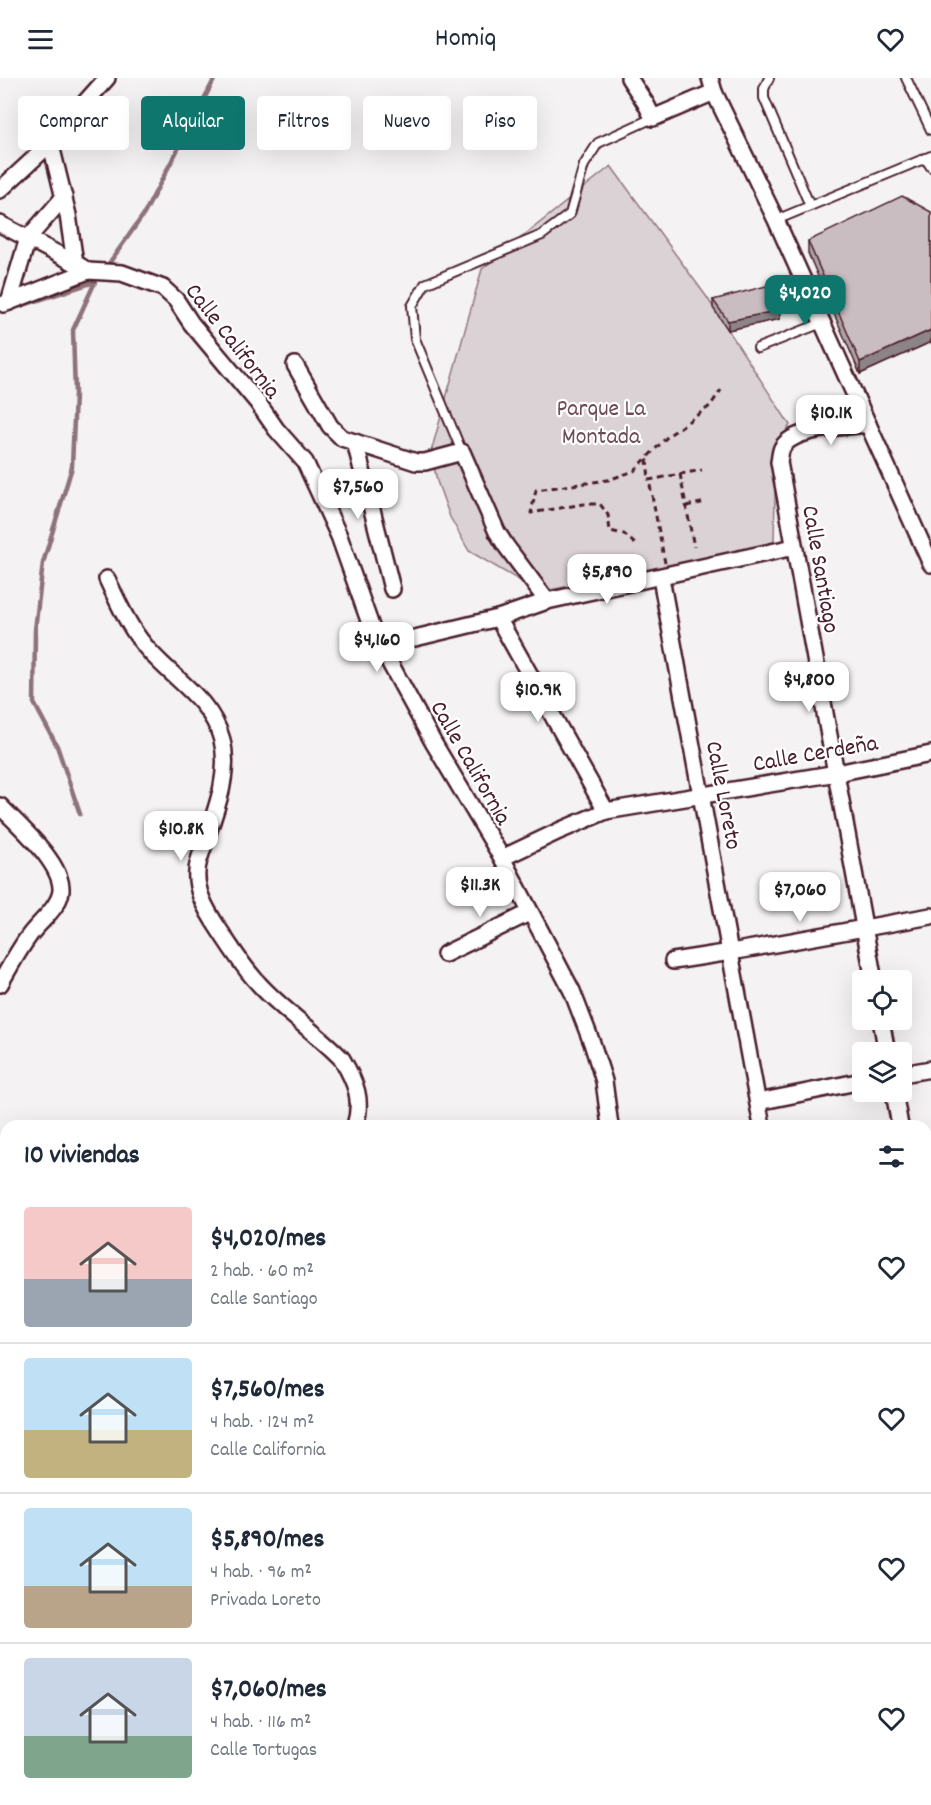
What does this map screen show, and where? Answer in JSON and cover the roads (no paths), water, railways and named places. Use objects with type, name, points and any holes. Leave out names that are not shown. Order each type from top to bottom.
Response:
[{"type":"street","points":[[91,96],[107,78]]},
{"type":"street","points":[[629,78],[653,118],[712,85],[776,220],[931,564]]},
{"type":"street","points":[[0,190],[41,150]]},
{"type":"street","points":[[4,303],[82,267],[52,150]]},
{"type":"street","points":[[4,303],[28,238],[64,197]]},
{"type":"street","name":"Calle California","points":[[0,224],[82,267],[122,273],[163,288],[176,300],[191,323],[305,462],[339,536],[373,632],[433,742],[502,858],[572,991],[604,1081],[609,1120]]},
{"type":"street","points":[[295,365],[330,426],[342,438],[416,462],[425,462],[462,452],[497,532],[547,601]]},
{"type":"street","name":"Calle Santiago","points":[[868,424],[802,433],[789,439],[782,448],[779,462],[872,970]]},
{"type":"street","points":[[355,442],[392,589]]},
{"type":"street","points":[[415,638],[498,618],[547,601],[794,547]]},
{"type":"street","name":"Calle Loreto","points":[[664,577],[761,1120]]},
{"type":"street","points":[[107,579],[125,617],[143,644],[156,660],[194,693],[209,714],[222,741],[224,765],[219,798],[198,863],[197,880],[207,912],[258,983],[342,1059],[358,1093],[360,1111],[357,1120]]},
{"type":"street","points":[[498,618],[606,811]]},
{"type":"street","name":"Calle Cerdeña","points":[[502,858],[606,811],[931,754]]},
{"type":"street","points":[[0,806],[48,858],[60,884],[61,893],[51,910],[29,936],[0,984]]},
{"type":"street","points":[[445,954],[529,913]]},
{"type":"street","points":[[673,961],[931,916]]},
{"type":"street","points":[[912,1072],[931,1069]]},
{"type":"street","points":[[758,1102],[852,1084]]},
{"type":"street","points":[[896,1102],[899,1120]]},
{"type":"lane","points":[[770,78],[764,89],[764,98],[810,206]]},
{"type":"lane","points":[[906,78],[931,130]]},
{"type":"lane","points":[[462,452],[415,339],[412,306],[425,284],[542,236],[570,214],[584,165],[598,143],[653,118]]},
{"type":"lane","points":[[776,220],[928,157],[931,167]]},
{"type":"lane","points":[[758,348],[822,323]]},
{"type":"waterway","points":[[105,269],[144,214],[215,78]]},
{"type":"waterway","points":[[17,307],[94,282]]},
{"type":"waterway","points":[[80,814],[57,746],[34,703],[35,630],[43,563],[72,467],[75,394],[73,330],[95,282]]},
{"type":"park label","name":"Parque La Montada","points":[[601,421]]}]
